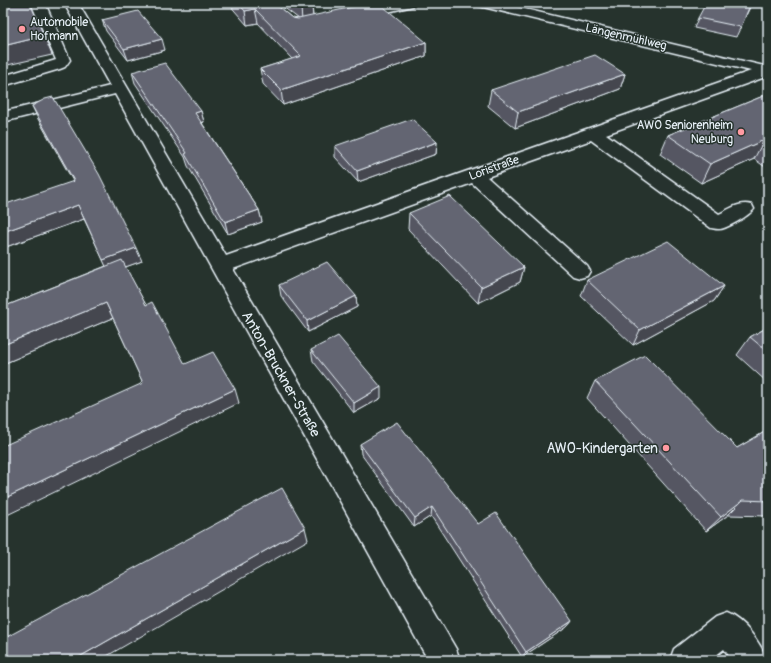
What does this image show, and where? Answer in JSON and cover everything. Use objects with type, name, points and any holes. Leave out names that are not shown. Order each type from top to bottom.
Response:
[{"type":"street","points":[[3,81],[60,64],[63,60],[72,38],[38,3]]},
{"type":"street","name":"Anton-Bruckner-Straße","points":[[71,3],[72,38],[119,88],[445,660]]},
{"type":"street","points":[[343,18],[408,3]]},
{"type":"street","name":"Längenmühlweg","points":[[484,3],[768,70]]},
{"type":"street","name":"Loristraße","points":[[220,266],[768,70]]},
{"type":"street","points":[[3,117],[119,88]]},
{"type":"street","points":[[593,133],[718,222],[745,209]]},
{"type":"street","points":[[474,175],[580,271]]},
{"type":"street","points":[[684,660],[726,628],[752,660]]},
{"type":"building","points":[[3,3],[30,3],[44,36],[3,46]]},
{"type":"building","points":[[238,3],[274,3],[292,18],[298,19],[371,3],[379,3],[426,42],[281,90],[260,69],[301,56],[255,9],[245,11]]},
{"type":"building","points":[[295,3],[310,3],[312,5],[301,7]]},
{"type":"building","points":[[706,3],[751,3],[741,27],[698,18]]},
{"type":"building","points":[[138,11],[162,39],[124,49],[102,20]]},
{"type":"building","points":[[595,55],[625,74],[518,112],[491,90]]},
{"type":"building","points":[[165,63],[201,111],[195,113],[259,210],[225,222],[185,154],[187,153],[132,72]]},
{"type":"building","points":[[768,94],[768,143],[764,140],[710,164],[668,135]]},
{"type":"building","points":[[53,97],[99,174],[136,248],[103,260],[78,205],[3,232],[3,205],[74,181],[32,106],[45,99]]},
{"type":"building","points":[[412,119],[437,142],[357,171],[335,146]]},
{"type":"building","points":[[450,196],[524,267],[481,287],[409,213]]},
{"type":"building","points":[[668,241],[724,286],[640,330],[587,280]]},
{"type":"building","points":[[122,260],[146,305],[152,302],[185,364],[213,352],[235,389],[3,499],[3,446],[143,383],[106,303],[3,345],[3,307]]},
{"type":"building","points":[[327,262],[356,296],[307,321],[279,285]]},
{"type":"building","points":[[768,327],[768,352],[750,337]]},
{"type":"building","points":[[338,336],[381,387],[354,403],[311,350]]},
{"type":"building","points":[[645,355],[737,448],[768,430],[768,501],[743,500],[721,517],[595,381]]},
{"type":"building","points":[[397,422],[478,524],[496,513],[572,621],[526,652],[432,507],[415,518],[360,444]]},
{"type":"building","points":[[282,488],[305,528],[74,660],[3,660],[3,639]]},
{"type":"place","name":"Automobile Hofmann","points":[[22,29]]},
{"type":"place","name":"AWO Seniorenheim Neuburg","points":[[741,132]]},
{"type":"place","name":"AWO-Kindergarten","points":[[666,448]]}]
